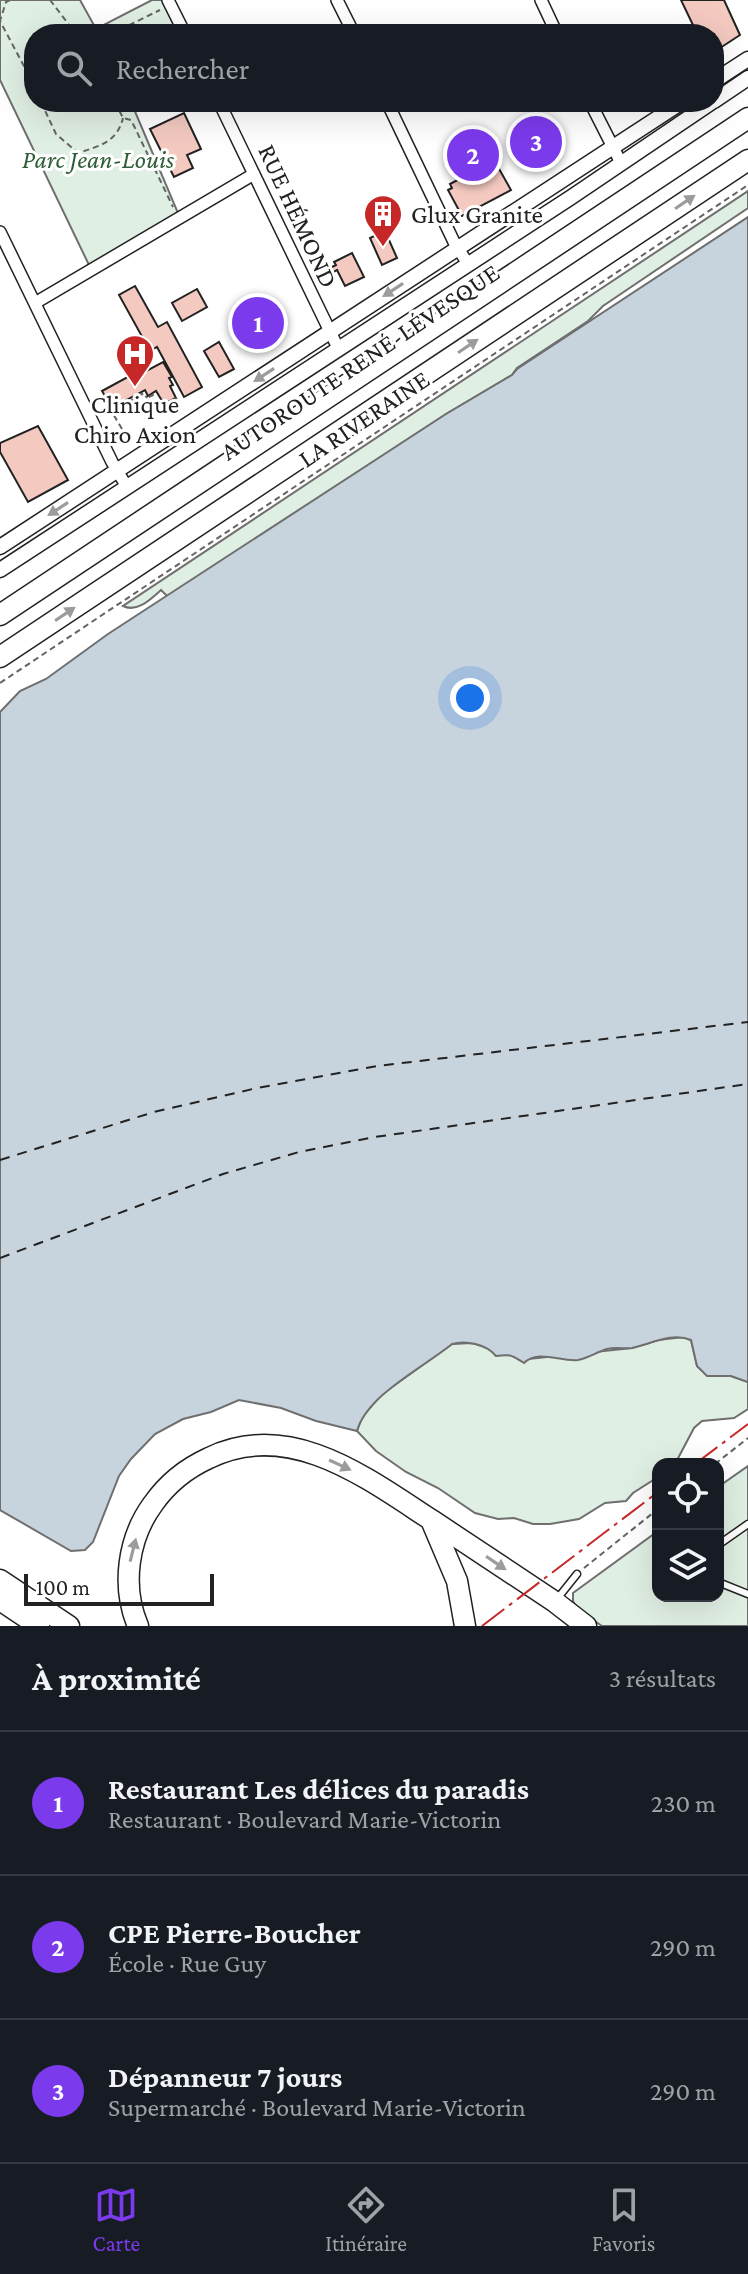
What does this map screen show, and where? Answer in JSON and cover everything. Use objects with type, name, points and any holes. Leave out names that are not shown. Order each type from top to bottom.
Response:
[{"type":"highway","points":[[0,600],[748,104]]},
{"type":"highway","points":[[0,615],[748,118]]},
{"type":"highway","name":"AUTOROUTE RENÉ-LÉVESQUE","points":[[0,631],[748,135]]},
{"type":"highway","name":"AUTOROUTE RENÉ-LÉVESQUE","points":[[0,657],[748,160]]},
{"type":"highway","points":[[138,1626],[130,1595],[129,1571],[134,1541],[142,1523],[168,1486],[193,1467],[223,1451],[269,1445],[320,1455],[357,1473],[555,1602],[586,1626]]},
{"type":"highway","points":[[431,1520],[457,1581],[465,1626]]},
{"type":"highway","points":[[0,1580],[69,1626]]},
{"type":"highway","points":[[0,1600],[39,1626]]},
{"type":"street","points":[[337,0],[349,24]]},
{"type":"street","points":[[541,0],[552,24]]},
{"type":"street","points":[[170,2],[180,24]]},
{"type":"street","points":[[724,75],[748,59]]},
{"type":"street","points":[[724,94],[748,78]]},
{"type":"street","name":"RUE HÉMOND","points":[[224,112],[338,348]]},
{"type":"street","points":[[392,112],[468,264]]},
{"type":"street","points":[[595,112],[621,163]]},
{"type":"street","points":[[0,547],[666,112]]},
{"type":"street","points":[[1,567],[698,112]]},
{"type":"street","points":[[35,303],[254,174]]},
{"type":"street","points":[[0,232],[127,487]]},
{"type":"lane","points":[[724,1541],[748,1524]]},
{"type":"lane","points":[[555,1602],[577,1574]]},
{"type":"lane","points":[[724,1584],[748,1594]]},
{"type":"path","points":[[10,0],[6,2],[0,21],[24,66]]},
{"type":"path","points":[[50,0],[68,24]]},
{"type":"path","points":[[129,24],[170,2]]},
{"type":"path","points":[[46,112],[56,134],[78,153],[115,137],[123,118],[120,112]]},
{"type":"path","points":[[123,118],[131,120],[172,206]]},
{"type":"path","name":"LA RIVERAINE","points":[[0,683],[748,185]]},
{"type":"path","points":[[122,429],[112,412],[144,393],[149,403],[163,406],[177,398]]},
{"type":"path","points":[[147,398],[152,394]]},
{"type":"path","points":[[155,409],[157,405]]},
{"type":"path","points":[[723,1458],[748,1438]]},
{"type":"path","points":[[577,1574],[652,1514]]},
{"type":"green space","name":"Parc Jean-Louis","points":[[0,0],[80,0],[93,24],[24,24],[24,112],[135,112],[178,213],[89,265],[0,80]]},
{"type":"green space","name":"Parc Jean-Louis","points":[[152,0],[166,0],[178,24],[106,24]]},
{"type":"green space","points":[[748,191],[748,208],[603,306],[588,321],[517,368],[512,375],[446,414],[168,597],[161,590],[139,606],[123,606]]},
{"type":"green space","points":[[684,1337],[691,1340],[697,1366],[707,1375],[731,1376],[748,1382],[748,1409],[734,1418],[702,1421],[694,1428],[678,1458],[652,1458],[652,1481],[626,1501],[605,1503],[579,1519],[533,1524],[475,1513],[438,1488],[406,1472],[376,1451],[357,1431],[362,1417],[381,1395],[452,1344],[472,1343],[515,1356],[519,1360],[632,1348],[658,1340]]},
{"type":"green space","points":[[748,1466],[748,1626],[602,1626],[577,1609],[573,1593],[652,1535],[652,1602],[724,1602],[724,1483]]},
{"type":"shaded area","points":[[748,217],[748,1382],[731,1376],[707,1376],[697,1366],[691,1340],[684,1338],[669,1338],[632,1348],[607,1349],[578,1360],[542,1356],[524,1363],[511,1356],[496,1356],[476,1344],[452,1344],[384,1394],[372,1405],[357,1431],[281,1408],[239,1400],[183,1419],[155,1434],[119,1476],[93,1542],[85,1550],[71,1551],[0,1510],[0,712],[20,691],[46,679],[108,634],[446,414],[512,375]]},
{"type":"building","points":[[681,0],[724,0],[740,35],[724,45],[724,24],[693,24]]},
{"type":"building","points":[[184,113],[201,149],[187,155],[193,168],[174,177],[150,129]]},
{"type":"building","points":[[539,126],[555,155],[534,166],[521,135]]},
{"type":"building","points":[[498,167],[511,190],[462,216],[448,190],[452,188],[450,184],[463,177],[467,183]]},
{"type":"building","name":"Glux Granite","points":[[385,231],[397,258],[382,265],[370,238]]},
{"type":"building","points":[[352,253],[364,277],[345,286],[337,270],[332,273],[330,268],[336,265],[334,262]]},
{"type":"building","points":[[135,286],[158,327],[167,322],[202,387],[184,397],[157,347],[150,351],[119,295]]},
{"type":"building","points":[[197,289],[207,307],[182,321],[172,303]]},
{"type":"building","points":[[263,301],[278,332],[252,344],[238,313]]},
{"type":"building","points":[[219,342],[234,369],[219,377],[204,351]]},
{"type":"building","points":[[163,362],[172,377],[169,378],[173,385],[170,386],[176,398],[164,404],[156,391],[148,396],[145,390],[112,408],[102,391]]},
{"type":"building","points":[[38,426],[68,480],[28,502],[0,452],[0,443]]},
{"type":"ferry route","points":[[0,1160],[154,1112],[257,1088],[377,1066],[748,1022]]},
{"type":"ferry route","points":[[0,1258],[223,1174],[299,1152],[375,1137],[748,1084]]},
{"type":"power","points":[[703,1458],[748,1424]]},
{"type":"power","points":[[482,1626],[652,1497]]},
{"type":"place","name":"Dépanneur 7 jours","points":[[536,142]]},
{"type":"place","name":"CPE Pierre-Boucher","points":[[473,155]]},
{"type":"place","name":"Glux Granite","points":[[383,248]]},
{"type":"place","name":"Restaurant Les délices du paradis","points":[[258,323]]},
{"type":"place","name":"Clinique Chiro Axion","points":[[135,388]]}]
